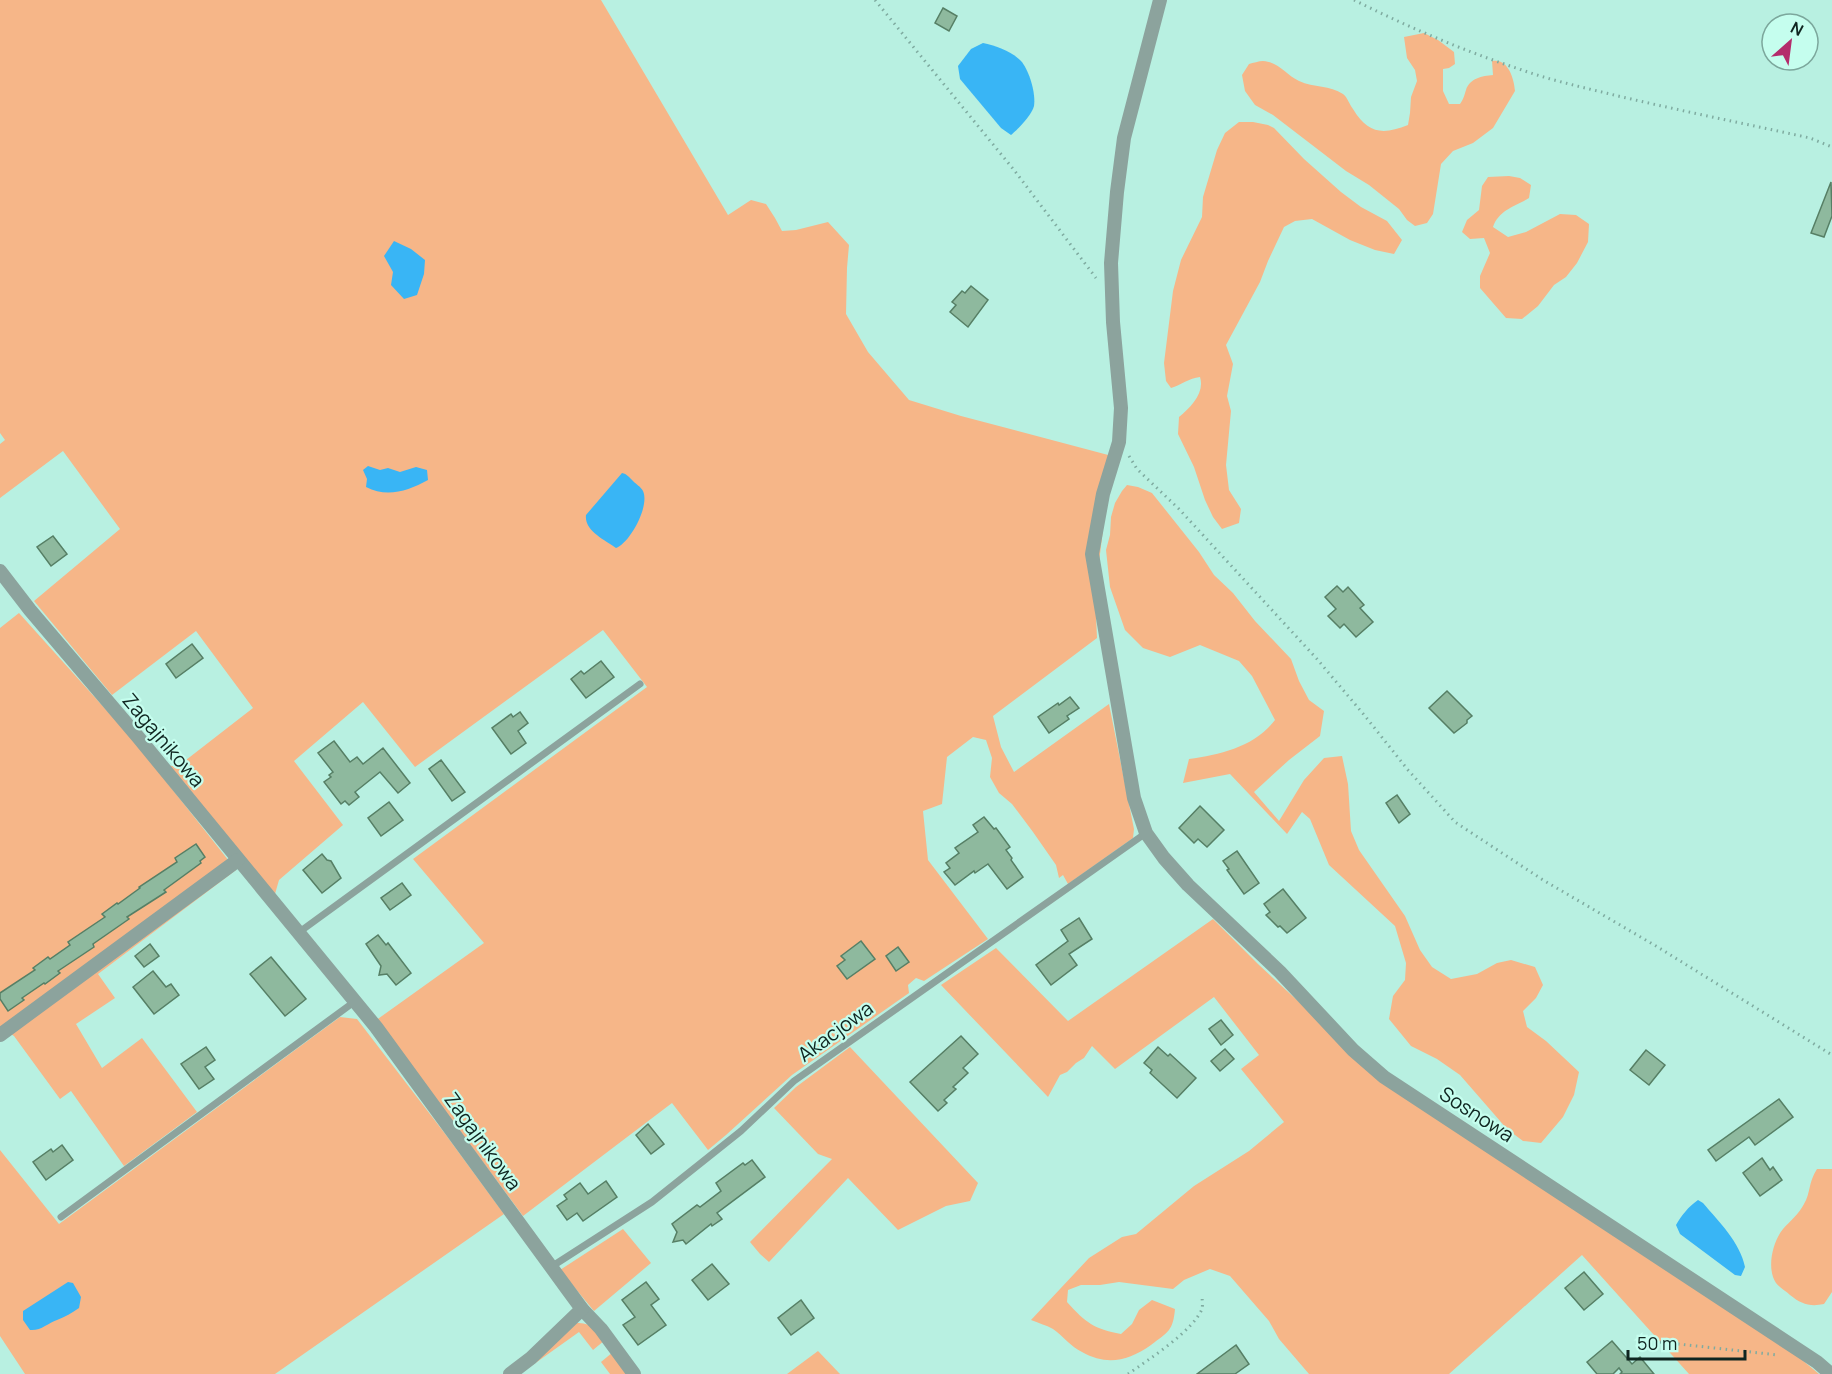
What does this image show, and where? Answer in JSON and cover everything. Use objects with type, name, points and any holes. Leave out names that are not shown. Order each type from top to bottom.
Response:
[{"type":"street","name":"Sosnowa","points":[[1160,0],[1124,138],[1111,263],[1121,408],[1119,442],[1102,494],[1092,554],[1134,798],[1146,833],[1188,885],[1280,972],[1353,1050],[1384,1077],[1808,1356],[1831,1374]]},
{"type":"street","name":"Zagajnikowa","points":[[0,571],[376,1028],[582,1309],[601,1329],[634,1374]]},
{"type":"street","points":[[0,1035],[238,860]]},
{"type":"street","points":[[510,1374],[531,1358],[582,1309]]},
{"type":"lane","points":[[298,933],[640,684]]},
{"type":"lane","name":"Akacjowa","points":[[551,1267],[652,1202],[741,1131],[794,1081],[1146,833]]},
{"type":"lane","points":[[61,1217],[354,1002]]},
{"type":"path","points":[[875,0],[1014,170],[1112,299]]},
{"type":"path","points":[[1353,0],[1463,49],[1523,71],[1572,85],[1810,138],[1832,147]]},
{"type":"path","points":[[1119,442],[1137,468],[1179,509],[1317,659],[1408,770],[1455,822],[1543,880],[1656,946],[1832,1055]]},
{"type":"path","points":[[1128,1374],[1171,1344],[1196,1318],[1203,1307],[1202,1295]]},
{"type":"path","points":[[1660,1342],[1788,1356]]},
{"type":"shaded area","points":[[0,0],[601,0],[728,215],[751,200],[766,204],[782,231],[828,222],[849,245],[846,314],[868,352],[909,400],[1112,456],[1095,595],[1097,638],[993,716],[1001,747],[1014,772],[1109,704],[1134,829],[1133,838],[1068,884],[1063,875],[1059,878],[1056,865],[1012,804],[999,793],[990,777],[992,758],[986,740],[973,737],[947,757],[942,804],[923,811],[928,860],[988,939],[924,981],[916,978],[908,985],[909,993],[792,1075],[708,1150],[672,1103],[523,1216],[375,1021],[484,943],[413,859],[647,687],[603,630],[415,767],[363,702],[294,761],[343,825],[279,880],[275,894],[167,765],[177,767],[253,708],[196,631],[112,695],[34,601],[120,529],[63,451],[0,498],[0,444],[5,440],[0,433]]},
{"type":"shaded area","points":[[1424,33],[1454,52],[1455,64],[1443,69],[1443,91],[1449,104],[1460,104],[1473,80],[1493,75],[1492,61],[1498,61],[1506,66],[1512,75],[1515,91],[1493,128],[1473,143],[1453,151],[1441,164],[1433,214],[1427,223],[1415,226],[1399,209],[1369,185],[1346,171],[1273,115],[1255,105],[1245,91],[1242,75],[1249,64],[1269,62],[1299,81],[1333,89],[1343,94],[1370,128],[1391,130],[1408,125],[1411,97],[1417,81],[1415,70],[1407,58],[1404,37]]},
{"type":"shaded area","points":[[1239,122],[1253,122],[1274,128],[1341,192],[1361,207],[1387,221],[1402,240],[1394,254],[1375,250],[1350,240],[1312,219],[1295,221],[1284,227],[1260,282],[1226,345],[1233,364],[1227,396],[1231,411],[1226,465],[1229,490],[1241,509],[1239,523],[1222,529],[1205,500],[1194,467],[1178,434],[1179,417],[1192,404],[1201,389],[1200,377],[1171,388],[1166,381],[1164,363],[1173,291],[1181,260],[1202,217],[1203,197],[1217,150],[1225,133]]},
{"type":"shaded area","points":[[1488,177],[1520,178],[1531,185],[1529,198],[1503,213],[1493,227],[1508,237],[1526,232],[1560,214],[1576,215],[1589,224],[1588,242],[1577,263],[1566,277],[1554,285],[1538,306],[1522,319],[1506,318],[1480,288],[1480,276],[1490,253],[1484,238],[1470,239],[1462,232],[1467,220],[1479,210],[1482,186]]},
{"type":"shaded area","points":[[1127,485],[1152,493],[1199,552],[1214,575],[1233,593],[1255,621],[1291,659],[1309,700],[1324,711],[1320,736],[1254,792],[1279,821],[1304,780],[1324,758],[1342,756],[1348,784],[1351,831],[1359,850],[1405,916],[1420,950],[1432,967],[1451,979],[1477,974],[1497,963],[1511,960],[1535,967],[1543,985],[1536,998],[1523,1011],[1527,1027],[1546,1041],[1579,1072],[1574,1095],[1563,1117],[1541,1143],[1523,1141],[1507,1129],[1460,1075],[1437,1059],[1411,1046],[1389,1019],[1393,996],[1405,980],[1406,963],[1395,926],[1329,865],[1310,819],[1302,812],[1287,834],[1230,774],[1183,783],[1189,759],[1236,748],[1257,737],[1275,720],[1252,676],[1239,661],[1200,645],[1170,657],[1143,648],[1125,630],[1110,587],[1106,550],[1115,503]]},
{"type":"shaded area","points":[[19,613],[135,742],[236,870],[98,974],[115,998],[76,1024],[102,1068],[142,1038],[197,1112],[124,1166],[71,1091],[60,1099],[14,1036],[0,1027],[0,628]]},
{"type":"shaded area","points":[[1213,919],[1313,1015],[1344,1049],[1789,1349],[1819,1374],[1689,1374],[1582,1255],[1449,1374],[1309,1374],[1279,1339],[1269,1321],[1230,1276],[1210,1269],[1184,1280],[1173,1289],[1119,1282],[1081,1285],[1068,1290],[1067,1302],[1085,1320],[1104,1330],[1121,1334],[1132,1324],[1139,1310],[1152,1300],[1175,1309],[1173,1322],[1166,1334],[1126,1358],[1109,1360],[1091,1356],[1078,1350],[1053,1329],[1031,1320],[1089,1258],[1122,1237],[1136,1234],[1194,1186],[1249,1151],[1284,1122],[1241,1069],[1259,1055],[1214,997],[1115,1069],[1092,1046],[1084,1058],[1060,1075],[1048,1097],[941,985],[996,948],[1068,1021]]},
{"type":"shaded area","points":[[340,1017],[357,1019],[504,1214],[275,1374],[25,1374],[0,1336],[0,1150],[59,1224]]},
{"type":"shaded area","points":[[850,1047],[978,1183],[970,1201],[946,1206],[898,1230],[848,1178],[769,1262],[750,1242],[832,1159],[818,1154],[774,1108],[796,1087]]},
{"type":"shaded area","points":[[1817,1169],[1832,1169],[1832,1292],[1824,1304],[1814,1305],[1798,1301],[1777,1285],[1771,1270],[1771,1262],[1776,1240],[1802,1208]]},
{"type":"shaded area","points":[[623,1229],[651,1263],[594,1311],[560,1270]]},
{"type":"shaded area","points":[[577,1323],[590,1326],[605,1340],[593,1350],[579,1332],[520,1374]]},
{"type":"shaded area","points":[[818,1351],[840,1374],[787,1374]]},
{"type":"shaded area","points":[[613,1352],[629,1374],[610,1374],[601,1362]]},
{"type":"water","points":[[983,43],[1003,49],[1017,57],[1027,70],[1031,82],[1034,95],[1033,110],[1011,135],[1001,128],[960,79],[958,66],[971,49]]},
{"type":"water","points":[[394,241],[411,249],[425,260],[424,274],[417,295],[404,299],[391,285],[393,272],[384,256]]},
{"type":"water","points":[[368,466],[400,472],[416,467],[427,470],[428,480],[397,492],[382,492],[366,487],[367,479],[363,470]]},
{"type":"water","points":[[622,473],[643,491],[644,506],[633,532],[616,548],[588,526],[586,515]]},
{"type":"water","points":[[1698,1200],[1722,1225],[1739,1249],[1745,1267],[1741,1276],[1735,1275],[1680,1234],[1676,1225],[1685,1211]]},
{"type":"water","points":[[68,1282],[73,1283],[81,1297],[79,1308],[41,1328],[30,1330],[23,1320],[23,1311]]},
{"type":"building","points":[[943,8],[957,16],[949,31],[935,23]]},
{"type":"building","points":[[1831,182],[1832,216],[1824,237],[1811,233]]},
{"type":"building","points":[[971,286],[988,300],[968,327],[950,312],[956,305],[952,302],[962,291],[965,293]]},
{"type":"building","points":[[53,536],[67,554],[51,566],[37,547]]},
{"type":"building","points":[[1337,586],[1343,592],[1348,587],[1364,605],[1360,608],[1373,622],[1356,637],[1344,624],[1340,628],[1328,616],[1336,609],[1325,597]]},
{"type":"building","points":[[192,644],[203,658],[176,678],[166,664]]},
{"type":"building","points":[[601,661],[614,677],[586,698],[571,679],[581,671],[584,674]]},
{"type":"building","points":[[1447,691],[1472,716],[1454,733],[1429,708]]},
{"type":"building","points":[[1070,697],[1079,708],[1067,716],[1069,719],[1049,733],[1038,717]]},
{"type":"building","points":[[520,712],[528,723],[518,731],[526,743],[511,754],[492,728],[511,714],[513,717]]},
{"type":"building","points":[[334,741],[350,762],[357,757],[363,764],[383,748],[410,783],[398,793],[380,772],[355,792],[359,797],[349,805],[345,801],[341,804],[324,782],[331,777],[329,775],[333,772],[318,753]]},
{"type":"building","points":[[441,760],[465,792],[452,801],[429,769]]},
{"type":"building","points":[[1397,795],[1410,814],[1399,823],[1386,803]]},
{"type":"building","points":[[389,802],[403,820],[381,836],[368,818]]},
{"type":"building","points":[[1200,806],[1224,830],[1207,847],[1198,839],[1194,843],[1179,828]]},
{"type":"building","points":[[984,817],[994,829],[996,828],[1010,847],[1006,850],[1023,877],[1007,889],[988,864],[955,885],[944,872],[950,868],[946,863],[959,853],[955,848],[978,832],[973,825]]},
{"type":"building","points":[[196,844],[205,857],[200,861],[201,863],[164,890],[166,892],[127,917],[129,919],[93,944],[94,947],[58,971],[60,973],[22,998],[24,1000],[8,1011],[0,999],[0,993],[35,970],[33,968],[48,957],[50,959],[70,945],[68,942],[105,917],[102,914],[177,862],[175,858]]},
{"type":"building","points":[[1237,851],[1259,883],[1244,894],[1223,861]]},
{"type":"building","points":[[322,854],[331,861],[341,878],[322,893],[303,870]]},
{"type":"building","points":[[402,883],[411,895],[390,910],[381,898]]},
{"type":"building","points":[[1283,889],[1306,918],[1287,933],[1266,915],[1270,912],[1264,904]]},
{"type":"building","points":[[1079,918],[1092,939],[1069,954],[1077,965],[1051,985],[1036,965],[1068,941],[1061,930]]},
{"type":"building","points":[[378,935],[386,945],[388,943],[411,973],[396,985],[387,974],[379,975],[381,966],[366,944]]},
{"type":"building","points":[[861,941],[875,959],[847,979],[837,966],[845,960],[841,956]]},
{"type":"building","points":[[150,944],[159,956],[144,967],[135,956]]},
{"type":"building","points":[[898,947],[909,962],[896,971],[886,956]]},
{"type":"building","points":[[271,957],[306,999],[285,1016],[250,974]]},
{"type":"building","points":[[153,971],[166,987],[171,984],[179,995],[154,1014],[133,987]]},
{"type":"building","points":[[1221,1020],[1233,1035],[1221,1045],[1209,1029]]},
{"type":"building","points":[[961,1036],[978,1054],[963,1068],[968,1073],[953,1087],[956,1089],[944,1100],[947,1103],[938,1111],[910,1082]]},
{"type":"building","points":[[206,1047],[215,1060],[205,1067],[214,1079],[199,1089],[181,1064]]},
{"type":"building","points":[[1158,1047],[1168,1056],[1170,1054],[1196,1078],[1177,1098],[1150,1073],[1152,1070],[1144,1063]]},
{"type":"building","points":[[1225,1049],[1234,1059],[1220,1071],[1211,1061]]},
{"type":"building","points":[[1646,1050],[1665,1065],[1649,1085],[1630,1070]]},
{"type":"building","points":[[1779,1099],[1793,1117],[1755,1145],[1749,1137],[1716,1161],[1708,1150]]},
{"type":"building","points":[[648,1124],[664,1144],[651,1154],[636,1135]]},
{"type":"building","points":[[62,1145],[73,1160],[46,1180],[33,1162],[51,1149],[53,1152]]},
{"type":"building","points":[[1762,1158],[1770,1170],[1773,1167],[1782,1180],[1760,1196],[1743,1173]]},
{"type":"building","points":[[752,1160],[765,1177],[717,1213],[722,1219],[712,1226],[711,1224],[686,1244],[683,1240],[673,1242],[677,1232],[672,1224],[721,1191],[716,1183],[743,1163],[745,1165]]},
{"type":"building","points":[[606,1181],[617,1197],[583,1221],[577,1213],[567,1220],[557,1206],[567,1199],[564,1195],[580,1183],[588,1194]]},
{"type":"building","points":[[712,1264],[729,1284],[708,1300],[692,1280]]},
{"type":"building","points":[[1584,1272],[1603,1294],[1584,1310],[1565,1288]]},
{"type":"building","points":[[646,1282],[659,1299],[651,1305],[666,1325],[638,1345],[623,1325],[635,1317],[622,1300]]},
{"type":"building","points":[[801,1300],[814,1318],[791,1335],[778,1318]]},
{"type":"building","points":[[1612,1341],[1632,1364],[1640,1357],[1654,1374],[1620,1374],[1622,1372],[1619,1368],[1613,1374],[1597,1374],[1587,1362]]},
{"type":"building","points":[[1236,1345],[1249,1364],[1235,1374],[1197,1374]]}]
